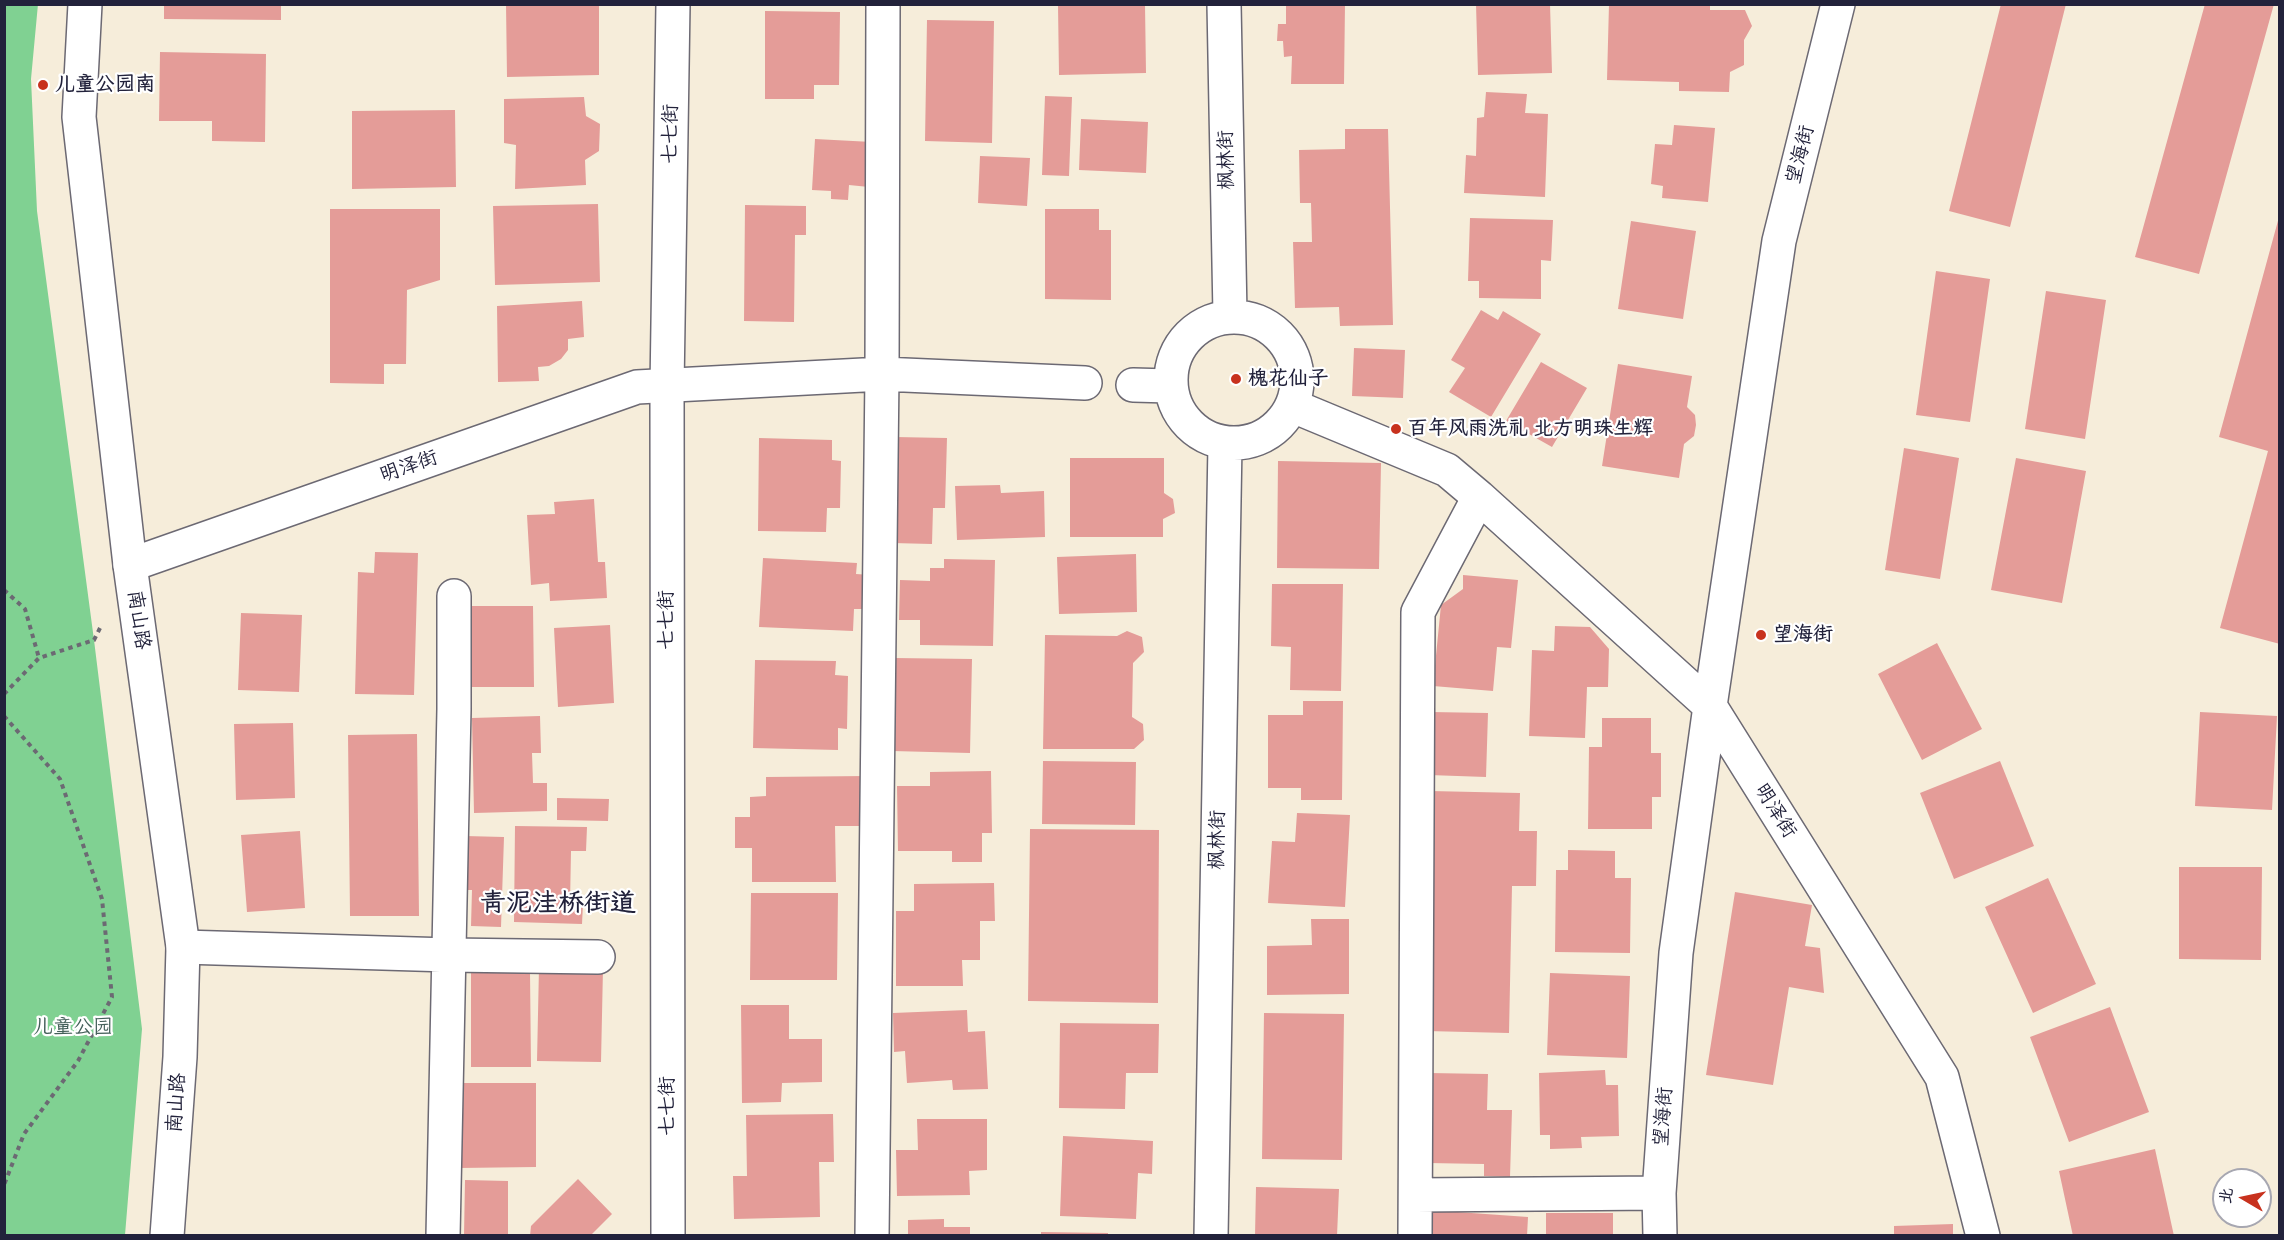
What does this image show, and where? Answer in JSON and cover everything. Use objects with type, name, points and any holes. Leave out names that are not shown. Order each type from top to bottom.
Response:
[{"type":"street","name":"南山路","points":[[85,4],[79,117],[130,565],[183,946],[180,1057],[166,1236]]},
{"type":"street","name":"七七街","points":[[668,1236],[667,387],[673,4]]},
{"type":"street","points":[[872,1236],[882,374],[883,4]]},
{"type":"street","name":"枫林街","points":[[1224,4],[1230,315]]},
{"type":"street","name":"望海街","points":[[1660,1236],[1659,1193],[1676,953],[1710,706],[1779,241],[1838,4]]},
{"type":"street","points":[[1230,315],[1262,321],[1287,343],[1298,374],[1293,406],[1277,429],[1252,442],[1225,444],[1198,434],[1179,413],[1170,386],[1176,352],[1198,326],[1230,315]]},
{"type":"street","name":"明泽街","points":[[130,565],[637,387],[882,374],[1085,383]]},
{"type":"street","points":[[1133,385],[1170,386]]},
{"type":"street","name":"明泽街","points":[[1293,406],[1446,470],[1479,497],[1710,706],[1942,1077],[1983,1236]]},
{"type":"street","name":"枫林街","points":[[1211,1236],[1225,444]]},
{"type":"street","points":[[1415,1236],[1418,612],[1479,497]]},
{"type":"street","points":[[443,1236],[454,709],[454,596]]},
{"type":"street","points":[[183,946],[449,955],[598,957]]},
{"type":"street","points":[[1416,1195],[1659,1193]]},
{"type":"path","points":[[4,590],[25,609],[39,658]]},
{"type":"path","points":[[4,694],[39,658],[94,640],[104,619]]},
{"type":"path","points":[[4,716],[60,779],[102,899],[112,997],[78,1061],[24,1134],[4,1185]]},
{"type":"green space","name":"儿童公园","points":[[38,4],[31,79],[37,211],[94,640],[142,1029],[125,1235],[5,1235],[4,5]]},
{"type":"building","points":[[164,4],[281,4],[281,20],[164,19]]},
{"type":"building","points":[[506,4],[599,4],[599,75],[507,77]]},
{"type":"building","points":[[1286,4],[1345,4],[1344,84],[1291,84],[1292,56],[1284,57],[1283,41],[1277,41],[1278,24],[1286,24]]},
{"type":"building","points":[[1476,4],[1550,4],[1552,73],[1478,75]]},
{"type":"building","points":[[1609,4],[1710,4],[1710,10],[1745,10],[1752,26],[1744,40],[1744,65],[1730,72],[1729,92],[1679,91],[1679,82],[1607,80]]},
{"type":"building","points":[[2001,4],[2066,4],[2010,227],[1949,211]]},
{"type":"building","points":[[2205,4],[2274,4],[2199,274],[2135,257]]},
{"type":"building","points":[[1058,5],[1145,5],[1146,73],[1059,75]]},
{"type":"building","points":[[765,11],[840,12],[839,85],[814,85],[814,99],[765,99]]},
{"type":"building","points":[[927,20],[994,21],[992,143],[925,141]]},
{"type":"building","points":[[160,52],[266,54],[265,142],[212,141],[212,121],[159,121]]},
{"type":"building","points":[[1486,92],[1527,94],[1525,113],[1548,114],[1545,197],[1464,193],[1466,155],[1476,156],[1477,118],[1484,117]]},
{"type":"building","points":[[1045,96],[1072,97],[1069,176],[1042,175]]},
{"type":"building","points":[[584,97],[586,116],[600,124],[599,151],[585,160],[586,185],[515,189],[516,145],[504,143],[504,99]]},
{"type":"building","points":[[455,110],[456,187],[352,189],[352,111]]},
{"type":"building","points":[[1081,119],[1148,122],[1146,173],[1079,170]]},
{"type":"building","points":[[1674,125],[1715,128],[1708,202],[1662,198],[1663,186],[1651,184],[1655,144],[1672,145]]},
{"type":"building","points":[[1345,129],[1388,129],[1393,325],[1340,326],[1339,307],[1295,308],[1293,242],[1312,242],[1311,203],[1300,203],[1299,150],[1345,149]]},
{"type":"building","points":[[815,139],[872,142],[869,187],[849,185],[848,200],[831,199],[831,191],[812,190]]},
{"type":"building","points":[[980,156],[1030,158],[1027,206],[978,203]]},
{"type":"building","points":[[598,204],[600,282],[495,285],[493,206]]},
{"type":"building","points":[[745,205],[806,206],[806,235],[795,235],[794,322],[744,321]]},
{"type":"building","points":[[330,209],[440,209],[440,280],[407,290],[406,364],[384,364],[384,384],[330,383]]},
{"type":"building","points":[[1045,209],[1099,209],[1099,230],[1111,230],[1111,300],[1045,299]]},
{"type":"building","points":[[2279,217],[2280,644],[2220,628],[2268,451],[2219,437]]},
{"type":"building","points":[[1470,218],[1553,220],[1551,261],[1541,260],[1541,299],[1479,298],[1479,281],[1468,281]]},
{"type":"building","points":[[1631,221],[1696,231],[1683,319],[1618,309]]},
{"type":"building","points":[[1936,271],[1990,279],[1970,422],[1916,415]]},
{"type":"building","points":[[2046,291],[2106,300],[2085,439],[2025,429]]},
{"type":"building","points":[[582,301],[584,337],[568,339],[568,350],[561,359],[549,366],[538,367],[539,381],[498,382],[497,306]]},
{"type":"building","points":[[1481,310],[1498,320],[1503,311],[1541,334],[1491,417],[1449,392],[1465,368],[1451,360]]},
{"type":"building","points":[[1354,348],[1405,350],[1403,398],[1352,396]]},
{"type":"building","points":[[1541,362],[1587,388],[1552,447],[1506,421]]},
{"type":"building","points":[[1618,364],[1692,376],[1687,407],[1695,415],[1696,425],[1694,436],[1684,444],[1679,478],[1602,466]]},
{"type":"building","points":[[895,437],[947,438],[945,508],[933,508],[932,544],[892,543]]},
{"type":"building","points":[[759,438],[832,440],[832,460],[841,461],[840,508],[827,508],[826,532],[758,531]]},
{"type":"building","points":[[1904,448],[1959,458],[1940,579],[1885,570]]},
{"type":"building","points":[[1070,458],[1164,458],[1164,493],[1173,499],[1175,513],[1163,519],[1163,537],[1070,537]]},
{"type":"building","points":[[2016,458],[2086,471],[2062,603],[1991,590]]},
{"type":"building","points":[[1278,461],[1381,463],[1379,569],[1277,568]]},
{"type":"building","points":[[1000,485],[1001,493],[1044,491],[1045,537],[957,540],[955,486]]},
{"type":"building","points":[[594,499],[598,562],[605,562],[607,598],[550,601],[549,583],[531,585],[527,515],[555,514],[554,502]]},
{"type":"building","points":[[375,552],[418,553],[414,695],[355,694],[358,572],[374,573]]},
{"type":"building","points":[[1136,554],[1137,612],[1059,614],[1057,557]]},
{"type":"building","points":[[763,558],[857,563],[856,574],[871,575],[869,609],[854,609],[853,631],[759,627]]},
{"type":"building","points":[[944,559],[995,560],[993,646],[920,645],[920,620],[899,620],[900,580],[930,581],[930,568],[944,568]]},
{"type":"building","points":[[1463,575],[1518,580],[1511,648],[1497,647],[1493,691],[1433,686],[1441,605],[1463,589]]},
{"type":"building","points":[[1272,584],[1343,584],[1341,691],[1290,690],[1291,647],[1271,646]]},
{"type":"building","points":[[470,606],[533,606],[534,687],[470,687]]},
{"type":"building","points":[[241,613],[302,615],[299,692],[238,690]]},
{"type":"building","points":[[610,625],[614,703],[558,707],[554,628]]},
{"type":"building","points":[[1555,626],[1590,627],[1609,649],[1608,687],[1587,687],[1585,738],[1529,736],[1532,650],[1554,651]]},
{"type":"building","points":[[1127,631],[1142,637],[1144,652],[1133,663],[1132,717],[1143,724],[1144,740],[1134,749],[1043,749],[1045,635],[1117,636]]},
{"type":"building","points":[[1937,643],[1982,729],[1922,760],[1878,674]]},
{"type":"building","points":[[894,658],[972,659],[970,753],[892,751]]},
{"type":"building","points":[[755,660],[836,661],[835,675],[848,676],[847,729],[838,728],[838,750],[753,748]]},
{"type":"building","points":[[1303,701],[1343,701],[1342,800],[1301,800],[1301,788],[1268,788],[1268,715],[1303,715]]},
{"type":"building","points":[[1431,712],[1488,713],[1486,777],[1429,775]]},
{"type":"building","points":[[2200,712],[2277,716],[2272,810],[2195,806]]},
{"type":"building","points":[[540,716],[541,753],[532,753],[533,783],[547,783],[547,811],[474,813],[472,718]]},
{"type":"building","points":[[1602,718],[1651,718],[1651,753],[1661,753],[1661,797],[1652,797],[1652,829],[1588,829],[1589,747],[1602,747]]},
{"type":"building","points":[[293,723],[295,798],[236,800],[234,724]]},
{"type":"building","points":[[417,734],[419,916],[350,916],[348,735]]},
{"type":"building","points":[[1043,761],[1136,762],[1135,825],[1042,824]]},
{"type":"building","points":[[2000,761],[2034,846],[1954,879],[1920,793]]},
{"type":"building","points":[[991,771],[992,833],[982,833],[982,862],[952,862],[952,851],[898,851],[897,786],[930,786],[930,772]]},
{"type":"building","points":[[867,776],[868,826],[835,826],[836,882],[752,882],[752,848],[735,848],[735,817],[750,817],[750,797],[766,796],[766,777]]},
{"type":"building","points":[[1430,791],[1520,793],[1519,831],[1537,831],[1536,886],[1512,886],[1509,1033],[1426,1031]]},
{"type":"building","points":[[557,798],[609,799],[608,821],[557,820]]},
{"type":"building","points":[[1297,813],[1350,815],[1345,907],[1268,903],[1272,841],[1295,842]]},
{"type":"building","points":[[515,826],[587,827],[586,851],[571,851],[570,904],[583,904],[582,924],[514,922]]},
{"type":"building","points":[[1030,829],[1159,830],[1158,1003],[1028,1001]]},
{"type":"building","points":[[300,831],[305,908],[247,912],[241,835]]},
{"type":"building","points":[[465,836],[504,837],[501,927],[471,926],[472,890],[464,890]]},
{"type":"building","points":[[1568,850],[1615,851],[1615,878],[1631,878],[1630,953],[1555,952],[1556,870],[1568,870]]},
{"type":"building","points":[[2179,867],[2262,867],[2261,960],[2179,959]]},
{"type":"building","points":[[2048,878],[2096,984],[2033,1013],[1985,907]]},
{"type":"building","points":[[994,883],[995,921],[980,921],[980,960],[962,960],[963,986],[896,986],[896,911],[914,911],[914,884]]},
{"type":"building","points":[[1735,892],[1812,905],[1805,946],[1820,948],[1824,993],[1789,987],[1773,1085],[1706,1075]]},
{"type":"building","points":[[751,893],[838,893],[837,980],[750,980]]},
{"type":"building","points":[[1311,919],[1349,919],[1349,994],[1267,995],[1267,946],[1312,945]]},
{"type":"building","points":[[539,967],[603,968],[601,1062],[537,1061]]},
{"type":"building","points":[[471,972],[530,972],[531,1067],[471,1067]]},
{"type":"building","points":[[1550,973],[1630,976],[1627,1058],[1547,1055]]},
{"type":"building","points":[[741,1005],[789,1005],[789,1039],[822,1039],[822,1082],[782,1083],[781,1102],[742,1103]]},
{"type":"building","points":[[2110,1007],[2149,1112],[2069,1142],[2030,1037]]},
{"type":"building","points":[[967,1010],[968,1032],[985,1031],[988,1089],[953,1090],[952,1080],[907,1083],[905,1051],[894,1052],[893,1013]]},
{"type":"building","points":[[1264,1013],[1344,1014],[1342,1160],[1262,1159]]},
{"type":"building","points":[[1060,1023],[1159,1024],[1158,1073],[1126,1073],[1125,1109],[1059,1108]]},
{"type":"building","points":[[1605,1070],[1606,1085],[1618,1085],[1619,1136],[1581,1137],[1582,1148],[1550,1149],[1550,1135],[1540,1135],[1539,1073]]},
{"type":"building","points":[[1429,1073],[1488,1074],[1487,1110],[1512,1110],[1510,1177],[1484,1176],[1484,1164],[1428,1163]]},
{"type":"building","points":[[459,1083],[536,1083],[536,1167],[459,1168]]},
{"type":"building","points":[[833,1114],[834,1162],[819,1162],[820,1217],[734,1219],[733,1176],[747,1176],[746,1115]]},
{"type":"building","points":[[917,1119],[987,1119],[987,1170],[969,1171],[970,1195],[897,1196],[896,1150],[918,1150]]},
{"type":"building","points":[[1063,1136],[1153,1141],[1152,1174],[1138,1173],[1136,1219],[1060,1216]]},
{"type":"building","points":[[2155,1149],[2174,1236],[2073,1236],[2059,1171]]},
{"type":"building","points":[[578,1179],[612,1214],[590,1236],[530,1236],[531,1226]]},
{"type":"building","points":[[465,1180],[508,1181],[508,1236],[464,1236]]},
{"type":"building","points":[[1256,1187],[1339,1189],[1337,1236],[1255,1236]]},
{"type":"building","points":[[1429,1210],[1528,1217],[1527,1236],[1427,1236]]},
{"type":"building","points":[[1546,1213],[1613,1213],[1613,1236],[1546,1236]]},
{"type":"building","points":[[944,1219],[944,1227],[970,1227],[970,1236],[908,1236],[908,1220]]},
{"type":"building","points":[[1953,1224],[1953,1236],[1894,1236],[1894,1226]]},
{"type":"building","points":[[1041,1232],[1108,1233],[1108,1236],[1041,1236]]},
{"type":"place","name":"儿童公园南","points":[[43,85]]},
{"type":"place","name":"槐花仙子","points":[[1236,379]]},
{"type":"place","name":"百年风雨洗礼 北方明珠生辉","points":[[1396,429]]},
{"type":"place","name":"望海街","points":[[1761,635]]},
{"type":"district","name":"青泥洼桥街道","points":[[558,904]]}]
